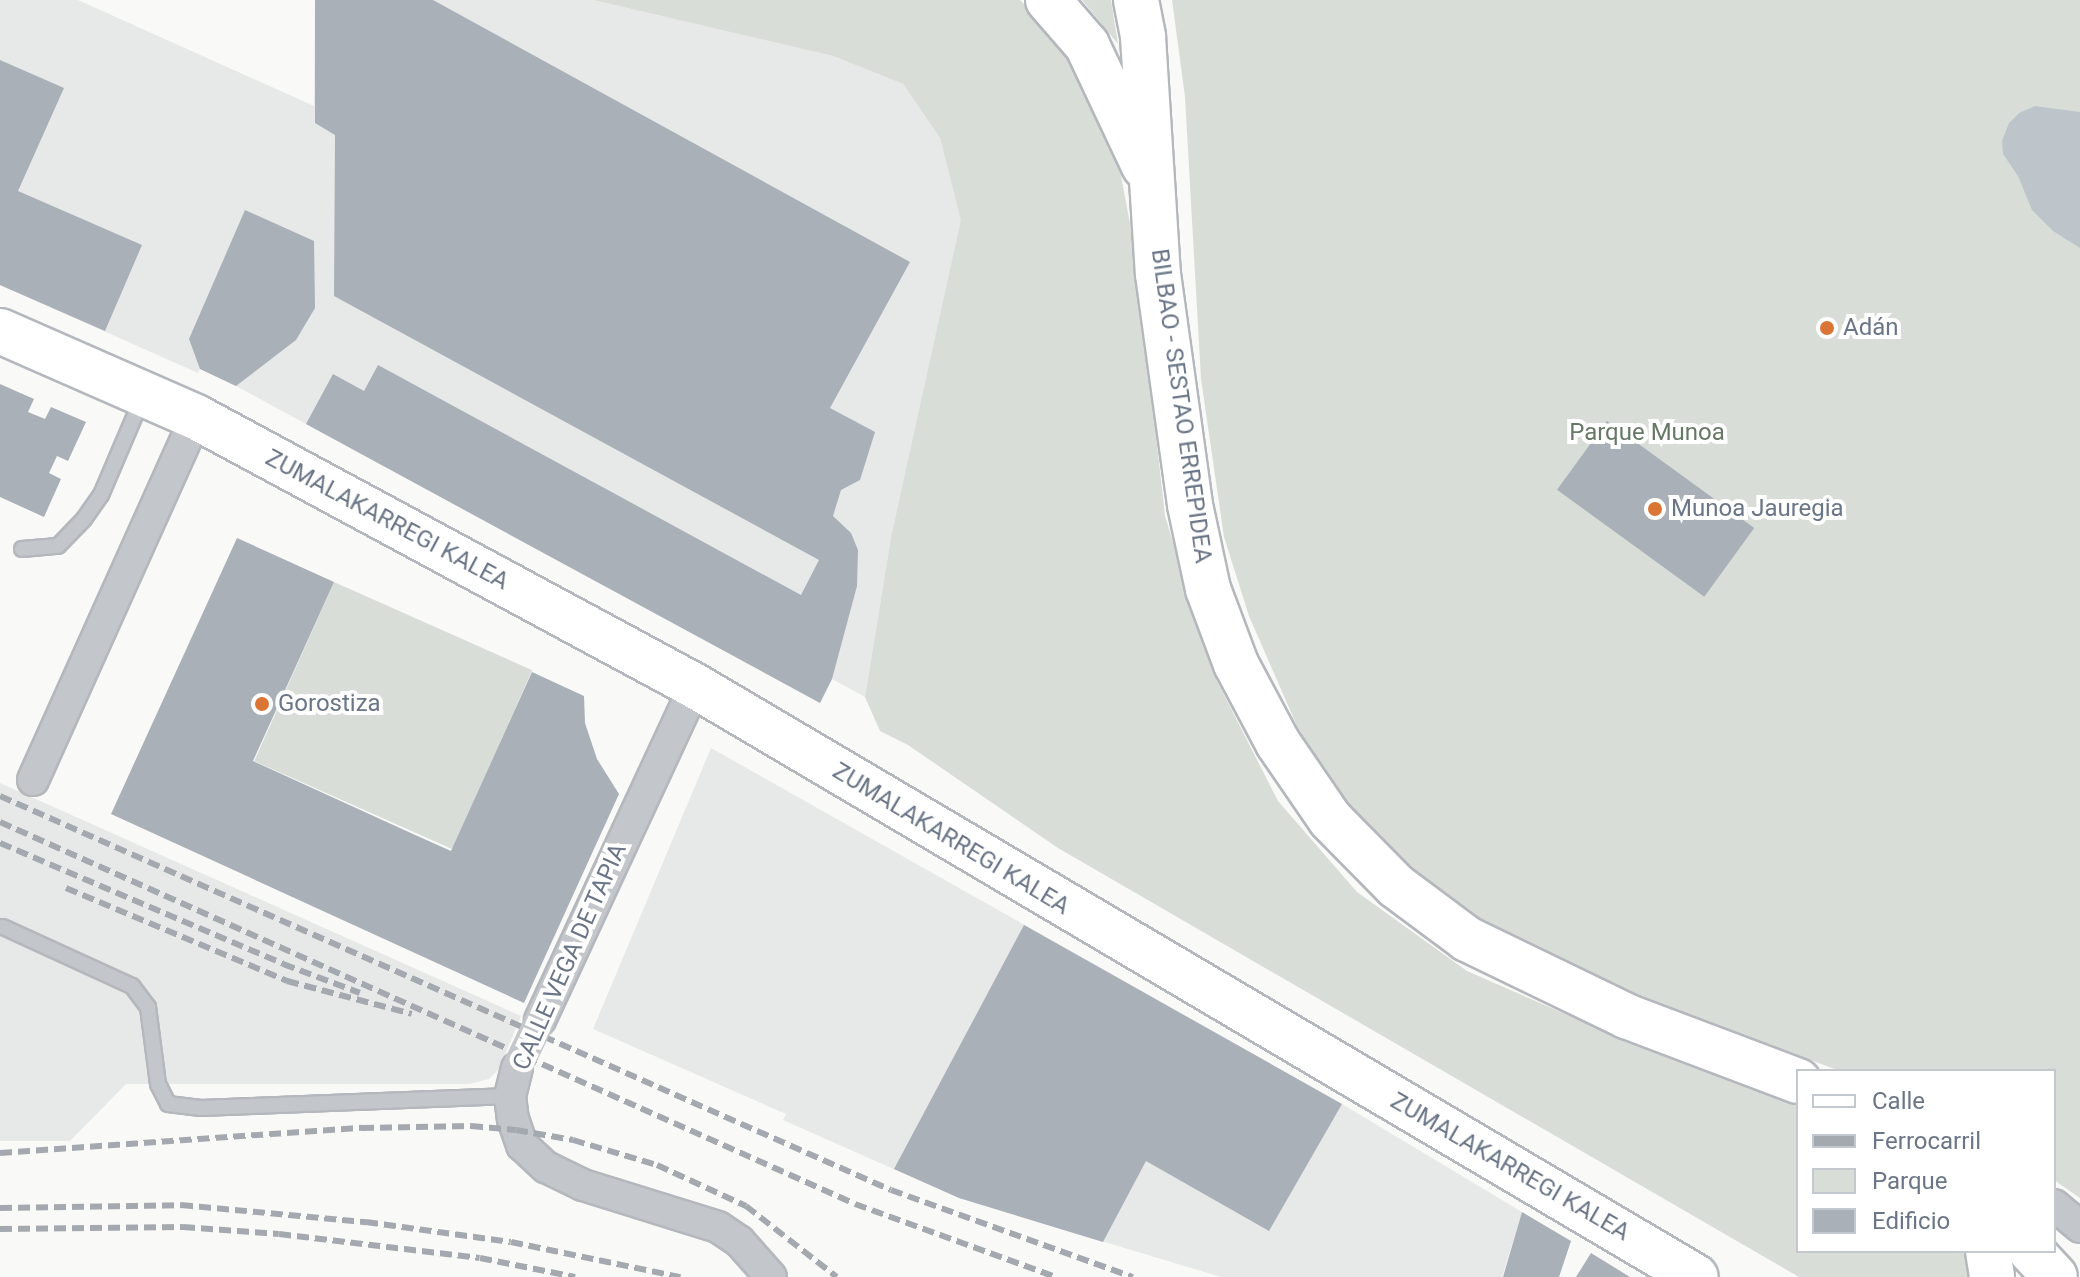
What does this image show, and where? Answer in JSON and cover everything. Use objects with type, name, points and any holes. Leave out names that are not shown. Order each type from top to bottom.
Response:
[{"type":"main road","points":[[1048,0],[1087,45],[1154,186]]},
{"type":"main road","name":"BILBAO - SESTAO ERREPIDEA","points":[[1136,0],[1143,37],[1160,290],[1190,505],[1208,589],[1236,664],[1264,716],[1330,819],[1396,886],[1467,939],[1626,1016],[1796,1080]]},
{"type":"main road","name":"ZUMALAKARREGI KALEA","points":[[0,331],[196,417],[695,686],[1696,1277]]},
{"type":"main road","points":[[1988,1253],[1992,1277]]},
{"type":"main road","points":[[2033,1253],[2055,1277]]},
{"type":"street","points":[[33,780],[196,417]]},
{"type":"street","name":"CALLE VEGA DE TAPIA","points":[[695,686],[540,1020],[514,1082],[513,1119],[522,1145],[546,1167],[583,1185],[698,1220],[739,1241],[771,1277]]},
{"type":"street","points":[[2056,1207],[2080,1227]]},
{"type":"lane","points":[[22,549],[58,546],[84,519],[101,495],[144,394]]},
{"type":"lane","points":[[3,927],[132,986],[148,1007],[158,1084],[168,1104],[201,1108],[514,1082]]},
{"type":"shaded area","points":[[0,0],[78,0],[314,106],[315,0],[593,0],[833,56],[903,84],[940,138],[962,220],[891,537],[865,697],[832,679],[820,703],[236,386],[200,369],[198,373],[0,285]]},
{"type":"shaded area","points":[[2035,106],[2080,112],[2080,248],[2053,231],[2032,210],[2018,176],[2003,154],[2002,141],[2009,123],[2019,113]]},
{"type":"shaded area","points":[[711,748],[1342,1104],[1522,1212],[1502,1277],[1221,1277],[959,1198],[783,1120],[786,1114],[593,1029]]},
{"type":"shaded area","points":[[0,783],[521,1016],[499,1069],[489,1079],[469,1084],[126,1084],[70,1141],[0,1141]]},
{"type":"green space","points":[[593,0],[1020,0],[1084,75],[1114,138],[1136,256],[1165,516],[1215,677],[1278,801],[1357,892],[1467,971],[1611,1034],[1748,1083],[1796,1106],[1796,1253],[1971,1253],[1977,1277],[1799,1277],[1058,848],[908,745],[880,731],[865,697],[891,537],[961,220],[940,138],[903,84],[833,56]]},
{"type":"green space","points":[[1082,0],[1111,0],[1118,44]]},
{"type":"green space","name":"Parque Munoa","points":[[1172,0],[2080,0],[2080,1198],[2056,1181],[2056,1069],[1835,1069],[1638,996],[1488,928],[1375,853],[1297,726],[1249,616],[1224,537],[1201,379],[1185,97]]},
{"type":"green space","points":[[334,582],[532,670],[453,849],[254,761]]},
{"type":"building","points":[[315,0],[433,0],[910,262],[830,408],[875,432],[860,480],[841,490],[833,516],[851,533],[858,550],[857,586],[832,679],[820,703],[306,424],[333,374],[364,391],[378,365],[801,595],[819,560],[334,296],[335,135],[315,123]]},
{"type":"building","points":[[0,60],[64,88],[18,191],[142,245],[105,331],[0,285]]},
{"type":"building","points":[[245,210],[314,241],[315,308],[296,340],[236,386],[200,369],[189,339]]},
{"type":"building","points":[[0,384],[34,399],[28,412],[45,419],[51,407],[86,422],[68,461],[57,456],[49,473],[61,479],[44,517],[0,497]]},
{"type":"building","name":"Munoa Jauregia","points":[[1607,421],[1754,528],[1704,597],[1557,490]]},
{"type":"building","points":[[237,538],[334,582],[253,761],[413,834],[451,851],[532,672],[584,696],[585,723],[597,759],[619,794],[524,1003],[111,814]]},
{"type":"building","points":[[1024,925],[1342,1104],[1269,1231],[1146,1161],[1103,1242],[959,1198],[894,1169]]},
{"type":"building","points":[[1522,1212],[1571,1241],[1559,1277],[1503,1277]]},
{"type":"building","points":[[1591,1253],[1630,1277],[1576,1277]]},
{"type":"railway","points":[[0,796],[891,1190],[1133,1277]]},
{"type":"railway","points":[[0,822],[855,1204],[1056,1277]]},
{"type":"railway","points":[[0,843],[283,964],[360,993]]},
{"type":"railway","points":[[66,888],[287,981],[412,1014]]},
{"type":"railway","points":[[0,1153],[362,1128],[471,1126],[516,1130],[573,1140],[657,1165],[746,1206],[837,1277]]},
{"type":"railway","points":[[0,1208],[181,1205],[366,1222],[511,1242],[680,1277]]},
{"type":"railway","points":[[0,1229],[183,1227],[279,1234],[480,1258],[575,1277]]},
{"type":"place","name":"Adán","points":[[1827,328]]},
{"type":"place","name":"Munoa Jauregia","points":[[1655,509]]},
{"type":"place","name":"Gorostiza","points":[[262,704]]}]
